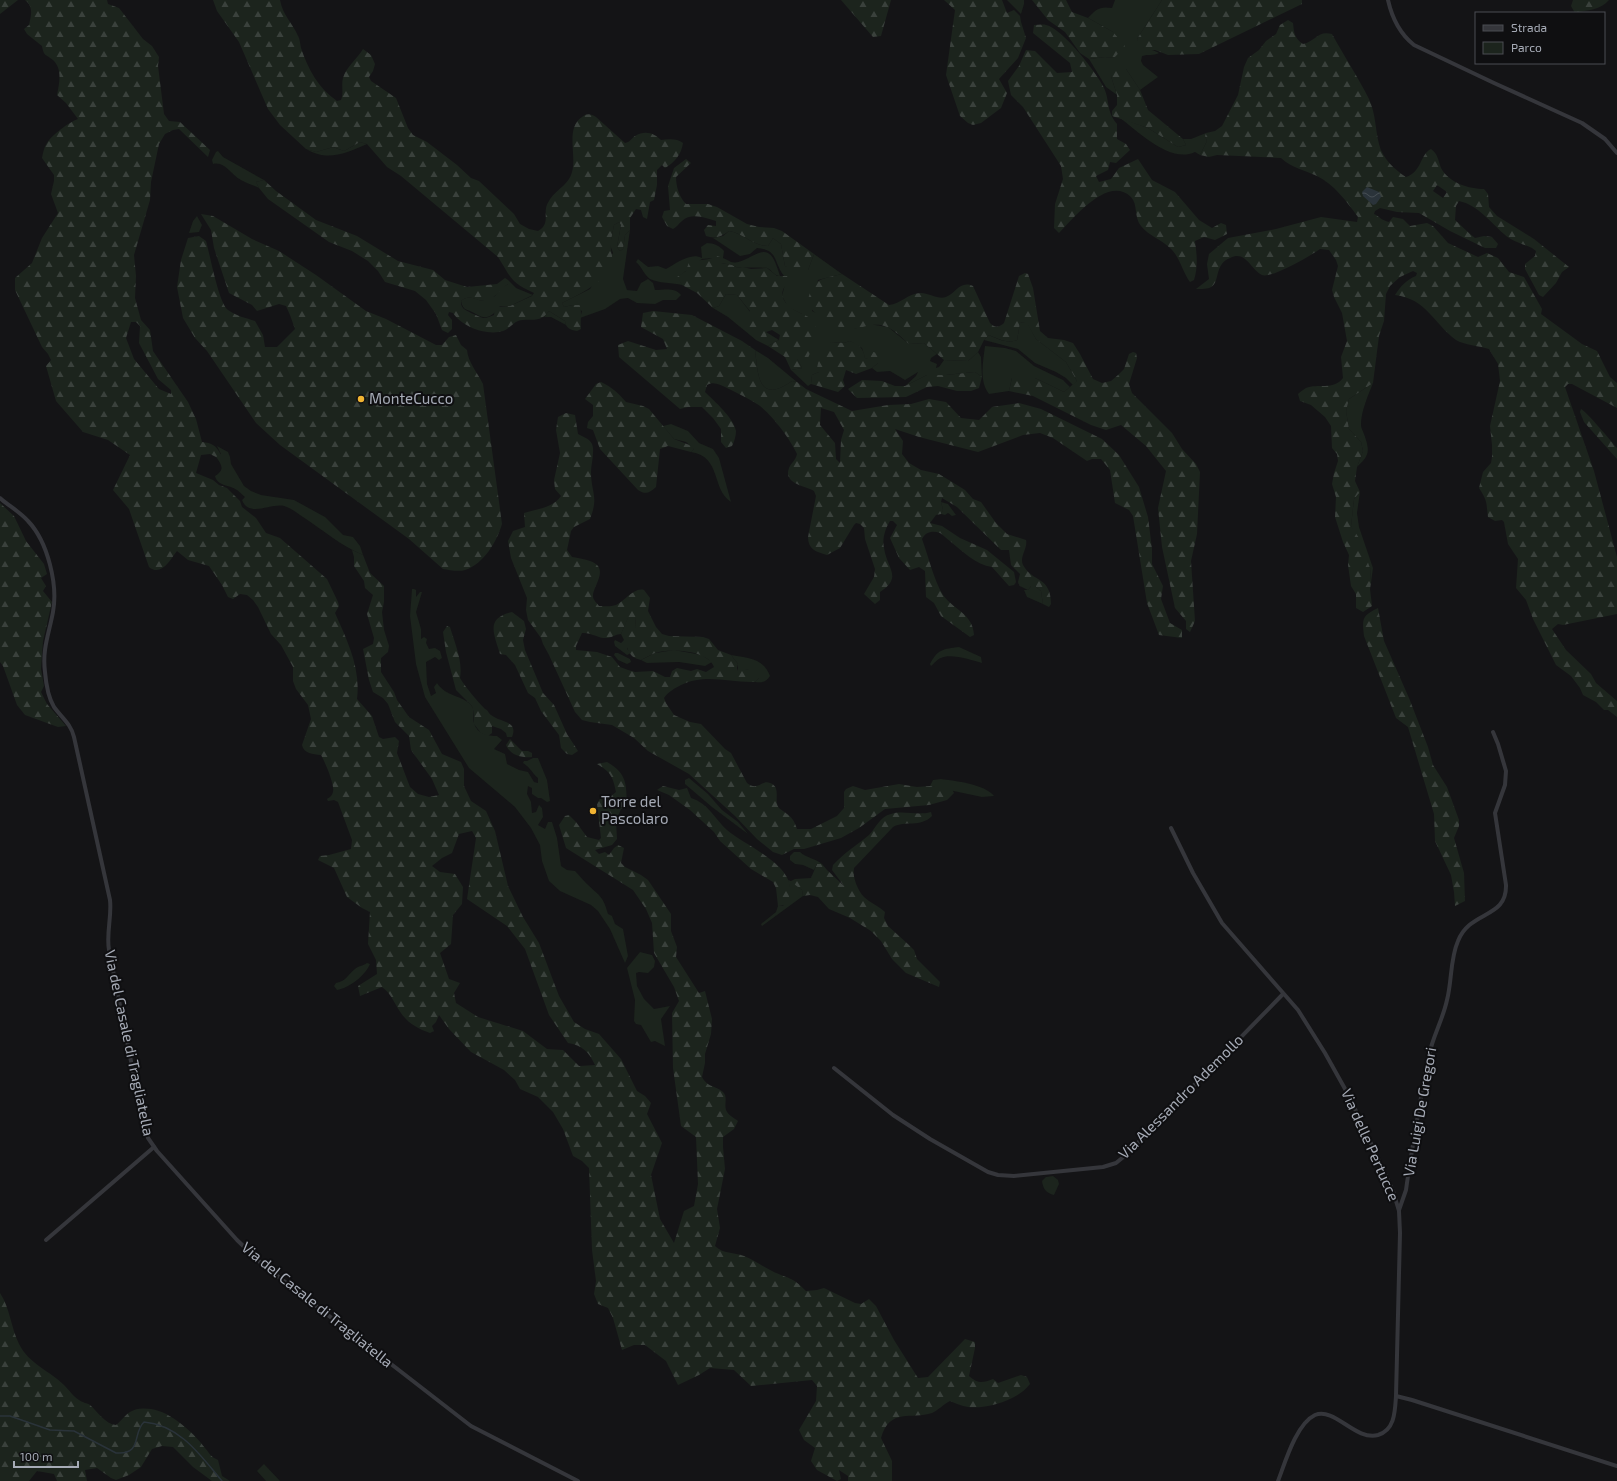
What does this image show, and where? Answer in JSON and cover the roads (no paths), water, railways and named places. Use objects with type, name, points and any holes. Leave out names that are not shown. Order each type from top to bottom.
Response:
[{"type":"street","points":[[1388,0],[1398,27],[1414,44],[1488,80],[1582,122],[1606,139],[1617,153]]},
{"type":"street","name":"Via del Casale di Tragliatella","points":[[0,498],[32,525],[46,555],[54,580],[53,611],[44,653],[48,692],[53,706],[69,724],[74,737],[110,900],[111,914],[108,938],[109,950],[148,1138],[154,1147],[237,1240],[268,1268],[471,1426],[578,1481]]},
{"type":"street","name":"Via Luigi De Gregori","points":[[1399,1211],[1406,1190],[1428,1058],[1447,1001],[1456,945],[1461,933],[1466,927],[1474,920],[1498,907],[1504,900],[1506,894],[1506,885],[1495,813],[1506,783],[1506,771],[1498,744],[1492,732]]},
{"type":"street","name":"Via delle Pertucce","points":[[1171,828],[1197,880],[1222,923],[1298,1010],[1310,1026],[1340,1080],[1389,1182],[1399,1211],[1400,1233],[1396,1396],[1391,1424],[1386,1431],[1376,1435],[1362,1434],[1325,1414],[1318,1414],[1312,1417],[1304,1425],[1296,1438],[1278,1481]]},
{"type":"street","name":"Via Alessandro Ademollo","points":[[834,1068],[893,1116],[936,1143],[992,1174],[1019,1175],[1103,1167],[1116,1163],[1127,1154],[1284,994]]},
{"type":"street","points":[[46,1240],[154,1147]]},
{"type":"street","points":[[1396,1396],[1617,1466]]},
{"type":"water","points":[[1367,187],[1379,192],[1381,197],[1376,204],[1373,205],[1363,196],[1362,192]]},
{"type":"waterway","points":[[0,1416],[10,1416],[50,1430],[74,1431],[116,1453],[124,1453],[130,1451],[134,1447],[138,1432],[144,1422],[157,1424],[179,1435],[189,1443],[222,1481]]},
{"type":"place","name":"MonteCucco","points":[[361,399]]},
{"type":"place","name":"Torre del Pascolaro","points":[[593,811]]}]
